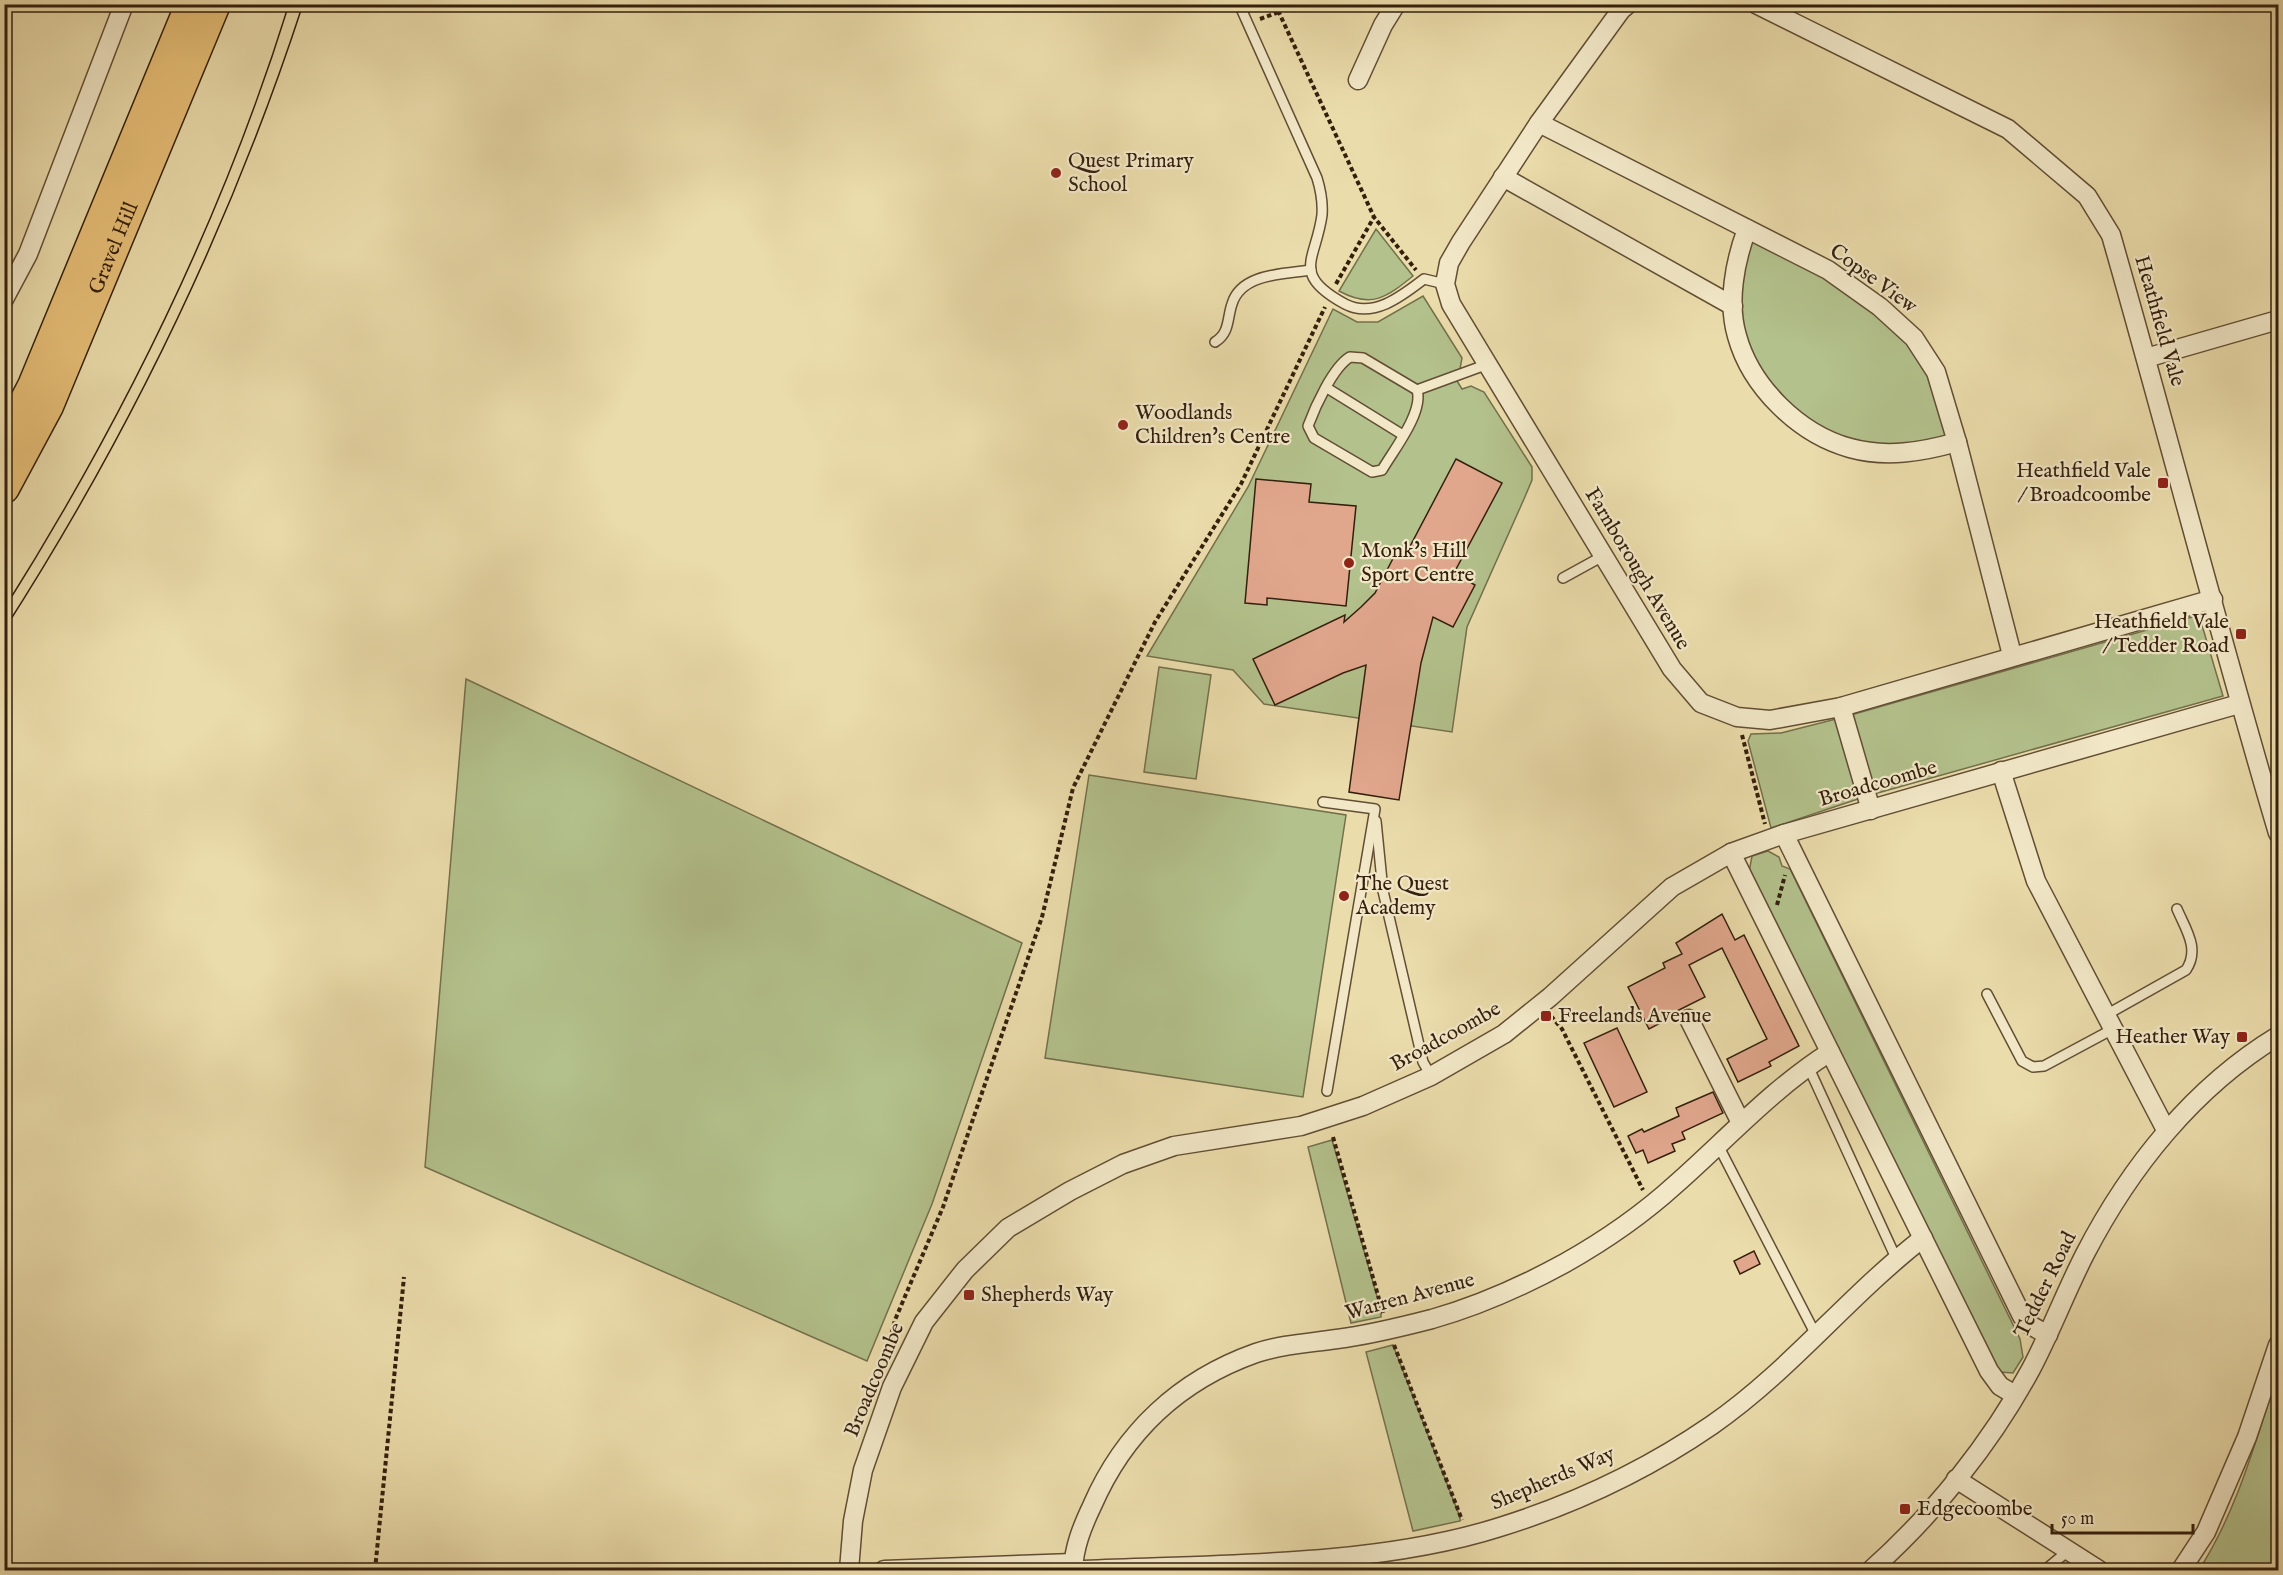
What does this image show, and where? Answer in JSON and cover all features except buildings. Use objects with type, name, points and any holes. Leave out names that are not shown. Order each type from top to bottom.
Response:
[{"type":"main road","name":"Gravel Hill","points":[[4,442],[33,386],[191,4]]},
{"type":"main road","name":"Gravel Hill","points":[[4,488],[27,448],[61,376],[215,4]]},
{"type":"street","points":[[4,299],[28,254],[124,4]]},
{"type":"street","points":[[1358,80],[1395,4]]},
{"type":"street","points":[[1445,284],[1449,263],[1503,177],[1539,123],[1621,10],[1628,4]]},
{"type":"street","name":"Heathfield Vale","points":[[1756,4],[2008,129],[2087,196],[2111,235],[2213,599],[2240,704],[2278,833]]},
{"type":"street","name":"Copse View","points":[[1539,123],[1828,270],[1880,307],[1914,338],[1936,372],[1958,441],[2012,656]]},
{"type":"street","points":[[1503,177],[1733,306]]},
{"type":"street","points":[[1747,229],[1739,250],[1733,306],[1737,337],[1752,368],[1769,394],[1788,416],[1849,448],[1889,453],[1923,452],[1958,441]]},
{"type":"street","name":"Farnborough Avenue","points":[[1445,284],[1451,304],[1672,669],[1701,703],[1737,717],[1770,720],[1841,707],[2213,599]]},
{"type":"street","points":[[2146,358],[2278,320]]},
{"type":"street","name":"Broadcoombe","points":[[849,1570],[853,1521],[863,1470],[892,1387],[924,1322],[965,1270],[1008,1228],[1070,1191],[1124,1164],[1174,1146],[1301,1126],[1363,1106],[1431,1076],[1504,1034],[1541,1005],[1672,887],[1731,853],[1781,840],[2001,771],[2240,704]]},
{"type":"street","points":[[1841,707],[1871,810]]},
{"type":"street","points":[[2001,771],[2036,881],[2166,1130]]},
{"type":"street","points":[[1781,840],[2022,1316],[2030,1325],[2048,1335]]},
{"type":"street","points":[[1731,853],[1989,1371],[2000,1386],[2015,1395]]},
{"type":"street","points":[[1689,1019],[1741,1123]]},
{"type":"street","name":"Tedder Road","points":[[1871,1570],[1915,1527],[1956,1479],[2015,1395],[2048,1335],[2084,1256],[2108,1212],[2166,1130],[2218,1082],[2260,1047],[2278,1036]]},
{"type":"street","name":"Warren Avenue","points":[[1077,1568],[1076,1544],[1104,1477],[1125,1444],[1153,1415],[1186,1387],[1257,1353],[1293,1344],[1388,1330],[1462,1310],[1513,1289],[1567,1262],[1651,1205],[1741,1123],[1808,1066],[1830,1052]]},
{"type":"street","name":"Shepherds Way","points":[[884,1570],[1077,1568],[1333,1557],[1383,1551],[1498,1528],[1555,1508],[1666,1453],[1728,1412],[1817,1337],[1896,1258],[1923,1238]]},
{"type":"street","points":[[2181,1570],[2206,1532],[2247,1437],[2278,1345]]},
{"type":"street","points":[[1956,1479],[2099,1570]]},
{"type":"lane","points":[[1239,4],[1317,178],[1323,197],[1322,217],[1311,250],[1311,270],[1316,285],[1330,296],[1351,307],[1368,309],[1384,305],[1424,279],[1445,284]]},
{"type":"lane","points":[[1215,342],[1227,330],[1236,294],[1246,286],[1270,276],[1311,270]]},
{"type":"lane","points":[[1350,357],[1363,358],[1418,390],[1420,399],[1403,435],[1382,470],[1372,472],[1314,438],[1308,426],[1327,388],[1341,362],[1350,357]]},
{"type":"lane","points":[[1418,390],[1488,364]]},
{"type":"lane","points":[[1327,388],[1403,435]]},
{"type":"lane","points":[[1563,578],[1603,556]]},
{"type":"lane","points":[[1323,802],[1375,809]]},
{"type":"lane","points":[[1375,809],[1383,891],[1423,1062],[1431,1076]]},
{"type":"lane","points":[[1327,1091],[1375,809]]},
{"type":"lane","points":[[1988,994],[2022,1060],[2033,1067],[2044,1066],[2186,970],[2192,962],[2192,946],[2177,909]]},
{"type":"lane","points":[[1808,1066],[1896,1258]]},
{"type":"lane","points":[[1718,1145],[1817,1337]]},
{"type":"lane","points":[[2045,1570],[2068,1551]]},
{"type":"path","points":[[1275,4],[1374,217],[1424,279]]},
{"type":"path","points":[[1248,25],[1279,12]]},
{"type":"path","points":[[892,1387],[884,1363],[895,1320],[943,1207],[1038,928],[1073,788],[1155,622],[1241,484],[1330,296],[1374,217]]},
{"type":"path","points":[[1737,717],[1781,840],[1771,933]]},
{"type":"path","points":[[1541,1005],[1562,1029],[1651,1205]]},
{"type":"path","points":[[1333,1137],[1388,1330],[1468,1534]]},
{"type":"path","points":[[375,1570],[404,1277]]},
{"type":"green space","points":[[1376,229],[1413,276],[1387,295],[1370,300],[1339,291]]},
{"type":"green space","points":[[1747,229],[1828,270],[1914,338],[1957,442],[1849,448],[1769,394],[1733,306]]},
{"type":"green space","name":"Monk's Hill Sport Centre","points":[[1423,296],[1462,358],[1460,369],[1452,373],[1462,389],[1471,386],[1484,392],[1532,467],[1532,480],[1467,627],[1452,732],[1264,704],[1233,670],[1147,656],[1248,487],[1333,309],[1357,322],[1378,322]]},
{"type":"green space","points":[[2199,615],[2223,696],[1867,796],[1771,828],[1748,741],[1751,734],[1781,733],[1844,717]]},
{"type":"green space","points":[[1159,667],[1211,675],[1196,779],[1144,772]]},
{"type":"green space","points":[[466,679],[1022,943],[932,1204],[867,1361],[425,1167]]},
{"type":"green space","points":[[1089,775],[1346,815],[1303,1097],[1045,1058]]},
{"type":"green space","points":[[1768,851],[1779,857],[1782,866],[1790,869],[2020,1339],[2023,1357],[2013,1373],[2000,1372],[1749,872],[1752,856]]},
{"type":"green space","points":[[1332,1140],[1381,1310],[1381,1317],[1351,1323],[1308,1147]]},
{"type":"green space","points":[[1393,1345],[1460,1521],[1413,1531],[1366,1352]]},
{"type":"green space","points":[[2278,1373],[2278,1570],[2199,1570],[2213,1547],[2235,1499]]},
{"type":"tram line","points":[[4,609],[89,465],[166,316],[233,162],[263,83],[289,4]]},
{"type":"tram line","points":[[4,630],[93,481],[135,405],[173,327],[210,248],[243,168],[275,86],[303,4]]},
{"type":"place","name":"Quest Primary School","points":[[1056,173]]},
{"type":"place","name":"Woodlands Children's Centre","points":[[1123,425]]},
{"type":"place","name":"Heathfield Vale / Broadcoombe","points":[[2163,483]]},
{"type":"place","name":"Monk's Hill Sport Centre","points":[[1349,563]]},
{"type":"place","name":"Heathfield Vale / Tedder Road","points":[[2241,634]]},
{"type":"place","name":"The Quest Academy","points":[[1344,896]]},
{"type":"place","name":"Freelands Avenue","points":[[1546,1016]]},
{"type":"place","name":"Heather Way","points":[[2242,1037]]},
{"type":"place","name":"Shepherds Way","points":[[969,1295]]},
{"type":"place","name":"Edgecoombe","points":[[1905,1509]]}]
